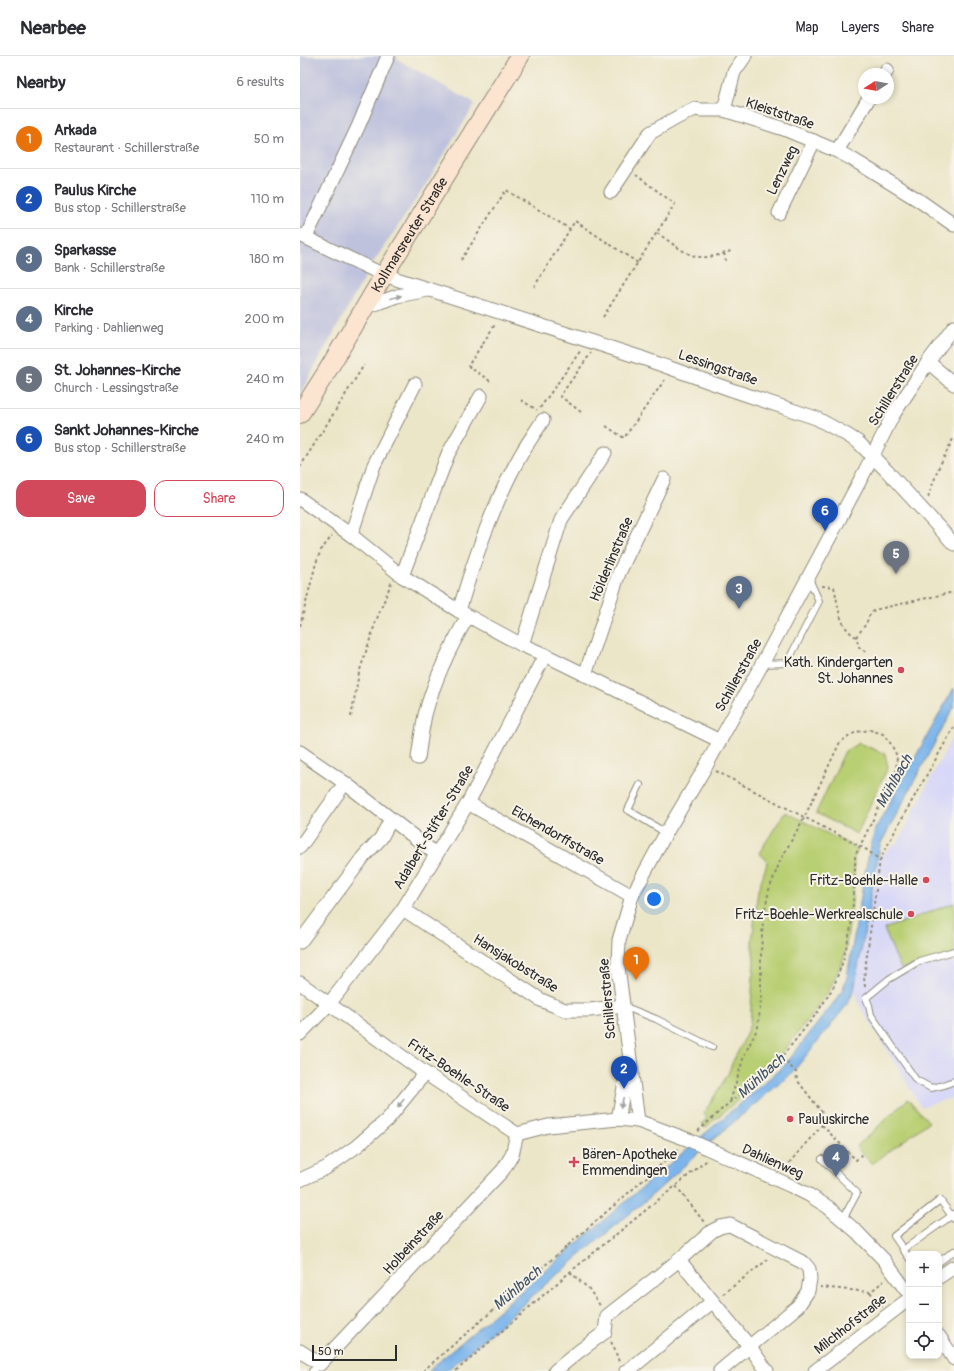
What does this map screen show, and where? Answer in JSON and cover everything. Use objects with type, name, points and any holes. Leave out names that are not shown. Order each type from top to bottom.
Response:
[{"type":"main road","name":"Kollmarsreuter Straße","points":[[300,414],[384,275],[520,56]]},
{"type":"street","points":[[303,236],[358,127],[388,56]]},
{"type":"street","points":[[724,110],[734,72],[745,56]]},
{"type":"street","points":[[837,151],[865,104]]},
{"type":"street","name":"Kleiststraße","points":[[611,192],[650,133],[695,109],[724,110],[784,130],[837,151],[920,201],[954,224]]},
{"type":"street","name":"Lenzweg","points":[[779,213],[814,141]]},
{"type":"street","name":"Lessingstraße","points":[[303,236],[384,275],[593,342],[816,418],[858,442],[954,544]]},
{"type":"street","name":"Lessingstraße","points":[[364,308],[397,296],[430,290]]},
{"type":"street","name":"Schillerstraße","points":[[638,1121],[618,966],[619,940],[632,896],[666,833],[706,766],[762,664],[810,582],[893,415],[954,326]]},
{"type":"street","points":[[928,362],[954,384]]},
{"type":"street","points":[[350,535],[374,464],[415,384]]},
{"type":"street","points":[[399,574],[448,454],[481,396]]},
{"type":"street","points":[[418,758],[425,716],[438,677],[455,638],[463,613],[471,570],[492,513],[523,451],[543,420]]},
{"type":"street","points":[[522,645],[561,520],[605,453]]},
{"type":"street","name":"Hölderlinstraße","points":[[585,675],[619,574],[664,479]]},
{"type":"street","points":[[300,499],[350,535],[399,574],[463,613],[522,645],[720,741]]},
{"type":"street","name":"Adalbert-Stifter-Straße","points":[[300,1034],[329,1004],[403,909],[468,802],[545,655]]},
{"type":"street","points":[[301,754],[345,783],[436,854]]},
{"type":"street","points":[[301,845],[345,783]]},
{"type":"street","name":"Eichendorffstraße","points":[[468,802],[632,896]]},
{"type":"street","points":[[300,942],[364,856],[381,838],[391,819]]},
{"type":"street","name":"Hansjakobstraße","points":[[403,909],[541,1000],[565,1010],[590,1010],[623,1006]]},
{"type":"street","name":"Fritz-Boehle-Straße","points":[[300,983],[425,1073],[517,1134]]},
{"type":"street","name":"Schillerstraße","points":[[618,1119],[629,1059]]},
{"type":"street","points":[[300,1180],[326,1168],[357,1146],[387,1120],[425,1073]]},
{"type":"street","points":[[517,1134],[548,1126],[618,1119]]},
{"type":"street","name":"Dahlienweg","points":[[618,1119],[638,1121],[691,1141],[809,1195],[843,1219],[884,1260],[894,1273],[906,1295]]},
{"type":"street","name":"Holbeinstraße","points":[[300,1351],[316,1367],[503,1170],[512,1155],[517,1134]]},
{"type":"street","points":[[555,1371],[605,1332],[607,1316],[679,1260],[712,1231],[720,1227],[730,1225],[804,1263],[809,1270],[810,1279],[808,1291],[798,1306],[720,1371]]},
{"type":"street","points":[[679,1260],[750,1347],[767,1371]]},
{"type":"street","points":[[942,1275],[954,1267]]},
{"type":"street","name":"Milchhofstraße","points":[[815,1371],[888,1314],[906,1298]]},
{"type":"street","points":[[623,1369],[634,1366],[712,1302]]},
{"type":"street","points":[[942,1341],[954,1359]]},
{"type":"lane","points":[[762,664],[787,663],[819,601],[810,582]]},
{"type":"lane","points":[[640,786],[628,810],[666,833]]},
{"type":"lane","points":[[954,951],[919,962],[889,978],[866,998],[871,1016],[916,1080],[931,1088],[944,1086],[954,1081]]},
{"type":"lane","points":[[623,1006],[656,1019],[712,1047]]},
{"type":"lane","points":[[822,1159],[857,1193],[843,1219]]},
{"type":"lane","points":[[903,1250],[953,1216],[940,1200],[894,1236],[903,1250],[906,1254]]},
{"type":"lane","points":[[942,1260],[954,1251]]},
{"type":"path","points":[[603,317],[675,204],[627,168]]},
{"type":"path","points":[[461,260],[506,190],[570,229]]},
{"type":"path","points":[[534,287],[575,221],[638,263]]},
{"type":"path","points":[[657,233],[688,254],[701,258],[731,251]]},
{"type":"path","points":[[724,253],[726,261]]},
{"type":"path","points":[[490,381],[468,366],[502,313]]},
{"type":"path","points":[[521,400],[538,411],[593,342]]},
{"type":"path","points":[[581,412],[560,396],[593,342]]},
{"type":"path","points":[[300,467],[364,365]]},
{"type":"path","points":[[606,426],[624,438],[672,369]]},
{"type":"path","points":[[923,512],[939,467],[954,437]]},
{"type":"path","points":[[300,626],[306,597],[321,550],[339,527]]},
{"type":"path","points":[[351,717],[359,673],[376,621],[399,574]]},
{"type":"path","points":[[810,582],[834,587],[842,624],[856,637],[859,647],[866,652]]},
{"type":"path","points":[[856,637],[874,610],[949,593],[954,594]]},
{"type":"path","points":[[866,998],[864,977],[880,860],[954,727]]},
{"type":"path","points":[[704,1126],[730,1102],[757,1083],[782,1058],[817,1013],[834,988],[843,961],[851,927],[855,878],[855,856],[896,773],[897,756],[891,744],[883,734],[870,730],[856,732],[840,742],[804,818],[780,861],[769,890],[763,919],[761,999],[758,1027],[744,1056],[730,1102]]},
{"type":"path","points":[[706,766],[867,850],[880,860]]},
{"type":"path","points":[[775,1179],[827,1119],[797,1080],[796,1072],[782,1058]]},
{"type":"path","points":[[822,1125],[856,1160],[862,1154]]},
{"type":"path","points":[[423,1371],[691,1141]]},
{"type":"path","points":[[456,1371],[570,1272],[676,1186],[710,1151]]},
{"type":"path","points":[[676,1186],[712,1231]]},
{"type":"path","points":[[712,1302],[780,1250]]},
{"type":"path","points":[[570,1272],[589,1289],[607,1316]]},
{"type":"path","points":[[809,1286],[870,1292],[894,1273]]},
{"type":"path","points":[[870,1292],[888,1314]]},
{"type":"path","points":[[605,1332],[614,1347],[623,1369]]},
{"type":"shaded area","points":[[300,56],[398,56],[397,59],[475,104],[423,189],[370,267],[300,394]]},
{"type":"shaded area","name":"Fritz-Boehle-Werkrealschule","points":[[954,733],[954,1097],[921,1107],[859,1004],[854,990],[878,858],[898,842]]},
{"type":"green space","points":[[859,743],[885,754],[888,767],[857,834],[816,813],[845,751]]},
{"type":"green space","points":[[785,812],[858,849],[854,859],[852,902],[845,955],[828,993],[773,1065],[745,1094],[706,1127],[702,1124],[707,1118],[704,1113],[728,1074],[750,1024],[754,959],[752,942],[758,890],[768,861],[759,853]]},
{"type":"green space","points":[[954,903],[954,954],[935,961],[901,969],[884,929]]},
{"type":"green space","points":[[908,1099],[929,1122],[872,1164],[856,1147]]},
{"type":"water","points":[[954,688],[954,707],[880,845],[854,990],[847,1005],[792,1073],[710,1142],[658,1190],[546,1284],[446,1371],[428,1371],[785,1065],[842,992],[847,977],[867,862],[875,829]]},
{"type":"place","name":"Sankt Johannes-Kirche","points":[[825,531]]},
{"type":"place","name":"St. Johannes-Kirche","points":[[896,574]]},
{"type":"place","name":"Sparkasse","points":[[739,609]]},
{"type":"place","name":"Kath. Kindergarten St. Johannes","points":[[901,670]]},
{"type":"place","name":"Fritz-Boehle-Halle","points":[[926,880]]},
{"type":"place","name":"Fritz-Boehle-Werkrealschule","points":[[911,914]]},
{"type":"place","name":"Arkada","points":[[636,980]]},
{"type":"place","name":"Paulus Kirche","points":[[624,1089]]},
{"type":"place","name":"Pauluskirche","points":[[790,1119]]},
{"type":"place","name":"Bären-Apotheke Emmendingen","points":[[574,1162]]},
{"type":"place","name":"Kirche","points":[[836,1177]]},
{"type":"water label","name":"Mühlbach","points":[[894,781]]},
{"type":"water label","name":"Mühlbach","points":[[761,1076]]},
{"type":"water label","name":"Mühlbach","points":[[517,1288]]}]
